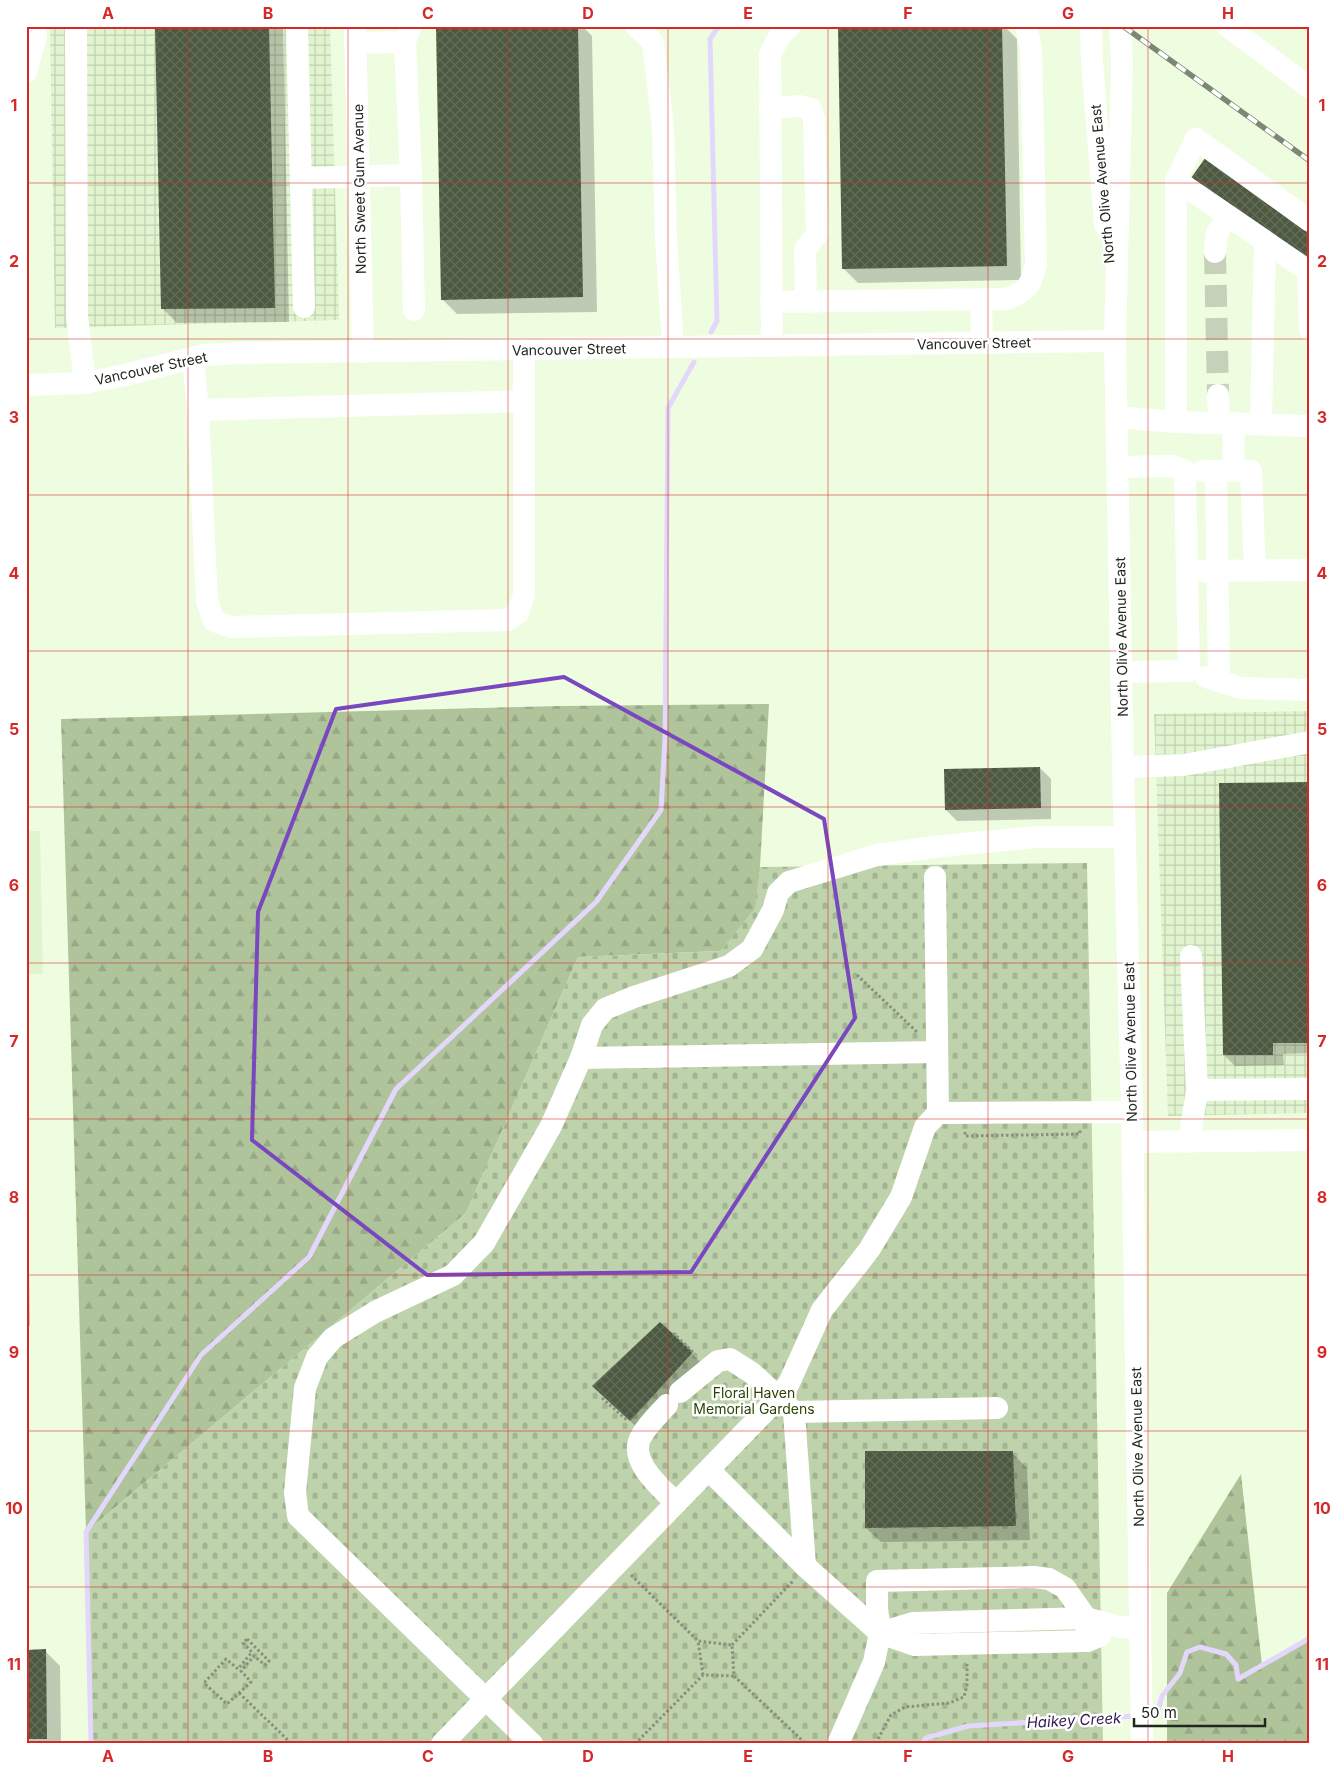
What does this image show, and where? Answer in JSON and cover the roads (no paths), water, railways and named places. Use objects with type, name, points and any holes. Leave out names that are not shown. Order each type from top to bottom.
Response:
[{"type":"street","points":[[26,72],[36,36],[36,26]]},
{"type":"street","points":[[76,26],[76,316],[85,382]]},
{"type":"street","points":[[297,26],[304,307]]},
{"type":"street","points":[[636,26],[653,42],[663,129],[666,237],[673,347]]},
{"type":"street","points":[[772,346],[770,54],[779,37],[790,26]]},
{"type":"street","points":[[771,302],[1007,299],[1025,291],[1033,278],[1036,264],[1031,48],[1026,26]]},
{"type":"street","name":"North Olive Avenue East","points":[[1091,26],[1092,61],[1115,341]]},
{"type":"street","name":"North Olive Avenue East","points":[[1120,26],[1122,62],[1115,341],[1132,1112],[1129,1628],[1141,1726]]},
{"type":"street","points":[[1227,26],[1310,88]]},
{"type":"street","points":[[355,35],[408,34],[414,310]]},
{"type":"street","name":"North Sweet Gum Avenue","points":[[355,35],[363,352]]},
{"type":"street","points":[[770,108],[800,106],[811,110],[814,119],[817,234],[812,242],[806,246],[805,250],[806,302]]},
{"type":"street","points":[[1176,422],[1176,180],[1196,139],[1310,221]]},
{"type":"street","points":[[301,178],[411,175]]},
{"type":"street","points":[[1176,180],[1309,272],[1310,330]]},
{"type":"street","points":[[1214,252],[1216,234],[1228,216]]},
{"type":"street","points":[[1261,424],[1265,242]]},
{"type":"street","points":[[981,300],[982,343]]},
{"type":"street","name":"Vancouver Street","points":[[26,385],[85,382],[125,376],[204,356],[239,353],[1115,341]]},
{"type":"street","points":[[193,359],[198,410],[207,601],[214,621],[231,627],[498,621],[508,620],[518,613],[524,596],[524,349]]},
{"type":"street","points":[[1218,395],[1226,423],[1254,571]]},
{"type":"street","points":[[198,410],[524,401]]},
{"type":"street","points":[[1117,417],[1176,422],[1310,426]]},
{"type":"street","points":[[1118,467],[1172,466],[1185,471],[1234,471]]},
{"type":"street","points":[[1185,471],[1188,671]]},
{"type":"street","points":[[1219,681],[1217,571],[1234,471]]},
{"type":"street","points":[[1187,571],[1310,570]]},
{"type":"street","points":[[1121,672],[1188,671],[1241,688],[1310,690]]},
{"type":"street","points":[[1123,767],[1184,765],[1310,742]]},
{"type":"street","points":[[532,1744],[298,1516],[295,1492],[305,1388],[317,1357],[333,1338],[375,1312],[453,1275],[484,1243],[551,1126],[581,1058],[592,1025],[605,1009],[729,966],[752,949],[773,910],[778,893],[789,882],[877,855],[942,846],[1038,837],[1125,837]]},
{"type":"street","points":[[935,877],[930,1045],[938,1113]]},
{"type":"street","points":[[1190,1142],[1197,1090],[1191,956]]},
{"type":"street","points":[[581,1058],[930,1045]]},
{"type":"street","points":[[1197,1090],[1310,1089]]},
{"type":"street","points":[[802,1570],[786,1405],[788,1383],[822,1310],[869,1250],[901,1196],[925,1127],[938,1113],[1132,1112]]},
{"type":"street","points":[[1132,1142],[1310,1140]]},
{"type":"street","points":[[676,1503],[647,1474],[641,1461],[638,1446],[641,1436],[674,1399],[706,1370],[718,1361],[730,1359],[752,1373],[786,1405]]},
{"type":"street","points":[[442,1744],[709,1470],[786,1405],[997,1408]]},
{"type":"street","points":[[709,1470],[802,1570],[880,1632],[915,1645],[1087,1641],[1129,1628]]},
{"type":"street","points":[[838,1744],[874,1662],[880,1632],[877,1608],[877,1581],[1034,1577],[1049,1579],[1065,1588],[1086,1618],[1087,1641]]},
{"type":"street","points":[[880,1632],[913,1623],[1086,1618],[1129,1628]]},
{"type":"waterway","points":[[711,332],[717,321],[710,39],[719,26]]},
{"type":"waterway","points":[[91,1744],[86,1532],[201,1355],[309,1257],[396,1089],[596,902],[661,810],[665,738],[668,408],[694,362]]},
{"type":"waterway","name":"Haikey Creek","points":[[1146,1716],[1155,1715],[1158,1711],[1162,1696],[1180,1673],[1187,1652],[1200,1647],[1226,1654],[1236,1665],[1238,1679],[1310,1638]]},
{"type":"waterway","name":"Haikey Creek","points":[[922,1744],[926,1738],[968,1726],[1135,1716]]},
{"type":"tunnel","points":[[1215,252],[1218,395]]},
{"type":"railway","points":[[1123,26],[1310,161]]},
{"type":"park label","name":"Floral Haven Memorial Gardens","points":[[754,1400]]}]
